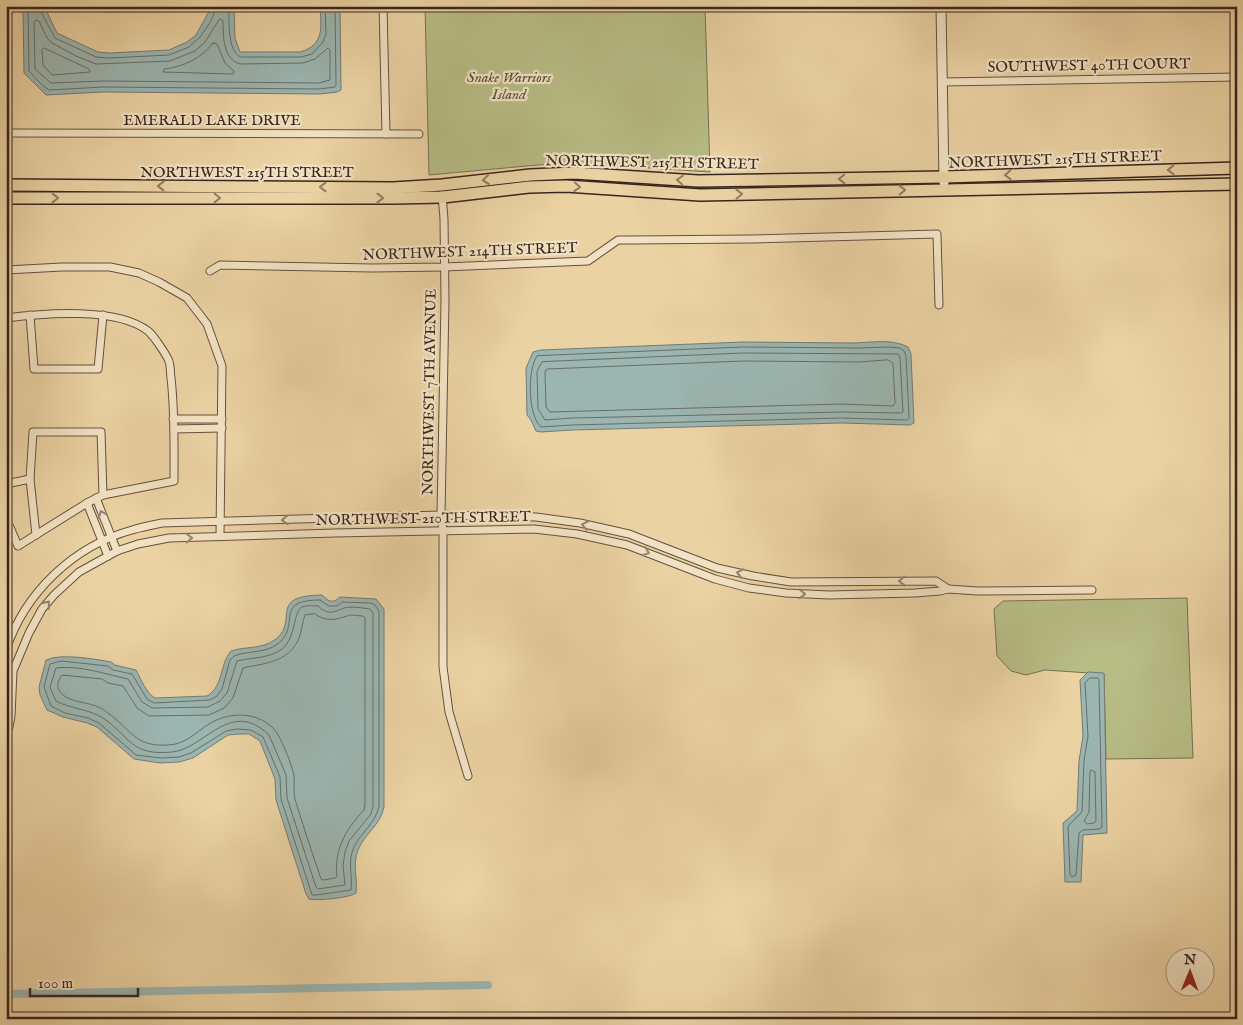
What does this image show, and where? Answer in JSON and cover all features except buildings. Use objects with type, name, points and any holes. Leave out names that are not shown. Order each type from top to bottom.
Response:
[{"type":"main road","name":"NORTHWEST 215TH STREET","points":[[6,198],[394,198],[530,175],[574,172],[698,181],[944,177],[1237,168]]},
{"type":"main road","points":[[1193,169],[1193,185]]},
{"type":"main road","name":"NORTHWEST 215TH STREET","points":[[6,185],[393,188],[442,191],[566,186],[700,195],[1237,184]]},
{"type":"street","points":[[98,6],[101,8],[160,8],[162,6]]},
{"type":"street","points":[[382,6],[386,134]]},
{"type":"street","points":[[941,6],[944,189]]},
{"type":"street","name":"SOUTHWEST 40TH COURT","points":[[942,82],[1237,76]]},
{"type":"street","name":"EMERALD LAKE DRIVE","points":[[6,133],[419,134]]},
{"type":"street","name":"NORTHWEST 7TH AVENUE","points":[[442,191],[444,268],[440,515],[443,531],[443,667],[450,712],[468,776]]},
{"type":"street","name":"NORTHWEST 214TH STREET","points":[[210,271],[220,265],[444,268],[588,261],[618,240],[752,239],[937,234],[939,305]]},
{"type":"street","points":[[6,270],[110,267],[138,273],[187,298],[207,324],[222,366],[220,536]]},
{"type":"street","points":[[30,315],[34,369],[98,369],[103,315]]},
{"type":"street","points":[[6,318],[30,315],[103,315],[129,321],[149,332],[169,360],[174,429],[174,481],[99,496],[18,546],[6,518]]},
{"type":"street","points":[[173,419],[222,419]]},
{"type":"street","points":[[174,429],[222,428]]},
{"type":"street","points":[[36,535],[30,479],[33,432],[101,432],[99,496],[117,551]]},
{"type":"street","points":[[6,484],[30,479]]},
{"type":"street","points":[[87,503],[108,556]]},
{"type":"street","name":"NORTHWEST 210TH STREET","points":[[6,650],[19,621],[38,592],[47,581],[74,557],[111,537],[162,523],[440,515],[536,517],[580,523],[629,534],[717,568],[753,576],[790,582],[936,581],[948,589]]},
{"type":"street","name":"NORTHWEST 210TH STREET","points":[[6,732],[11,716],[13,671],[29,633],[42,609],[79,572],[117,551],[138,544],[169,538],[534,529],[577,534],[626,545],[715,579],[749,588],[786,593],[829,595],[940,592],[948,589],[977,591],[1092,590]]},
{"type":"street","points":[[6,740],[6,782]]},
{"type":"green space","name":"Snake Warriors Island","points":[[425,6],[705,6],[710,172],[560,163],[429,175]]},
{"type":"green space","points":[[1187,598],[1193,758],[1106,759],[1104,674],[1045,670],[1026,675],[1011,671],[997,656],[994,609],[1003,601]]},
{"type":"water","points":[[23,6],[46,6],[46,10],[57,33],[98,52],[109,53],[169,50],[187,42],[196,35],[212,6],[234,6],[235,38],[240,52],[300,52],[314,45],[318,40],[321,28],[320,6],[340,6],[341,90],[320,94],[103,92],[46,95],[24,73]]},
{"type":"water","points":[[743,342],[888,342],[908,347],[911,354],[914,423],[910,425],[842,423],[541,432],[536,431],[527,415],[526,368],[533,352],[541,350]]},
{"type":"water","points":[[322,595],[329,601],[335,601],[340,597],[376,599],[384,609],[384,807],[382,814],[364,839],[356,856],[356,893],[340,898],[313,900],[309,899],[306,894],[276,800],[275,779],[260,741],[249,734],[228,735],[193,758],[179,762],[160,763],[134,759],[97,727],[47,710],[40,695],[39,687],[46,660],[60,657],[78,657],[111,662],[115,665],[136,670],[146,689],[155,698],[207,696],[216,687],[231,651],[265,645],[276,639],[282,632],[285,624],[289,604],[305,596]]},
{"type":"water","points":[[1088,672],[1104,673],[1107,833],[1083,835],[1081,882],[1065,882],[1063,823],[1077,811],[1079,761],[1083,736],[1080,680]]},
{"type":"waterway","points":[[6,994],[488,985]]}]
